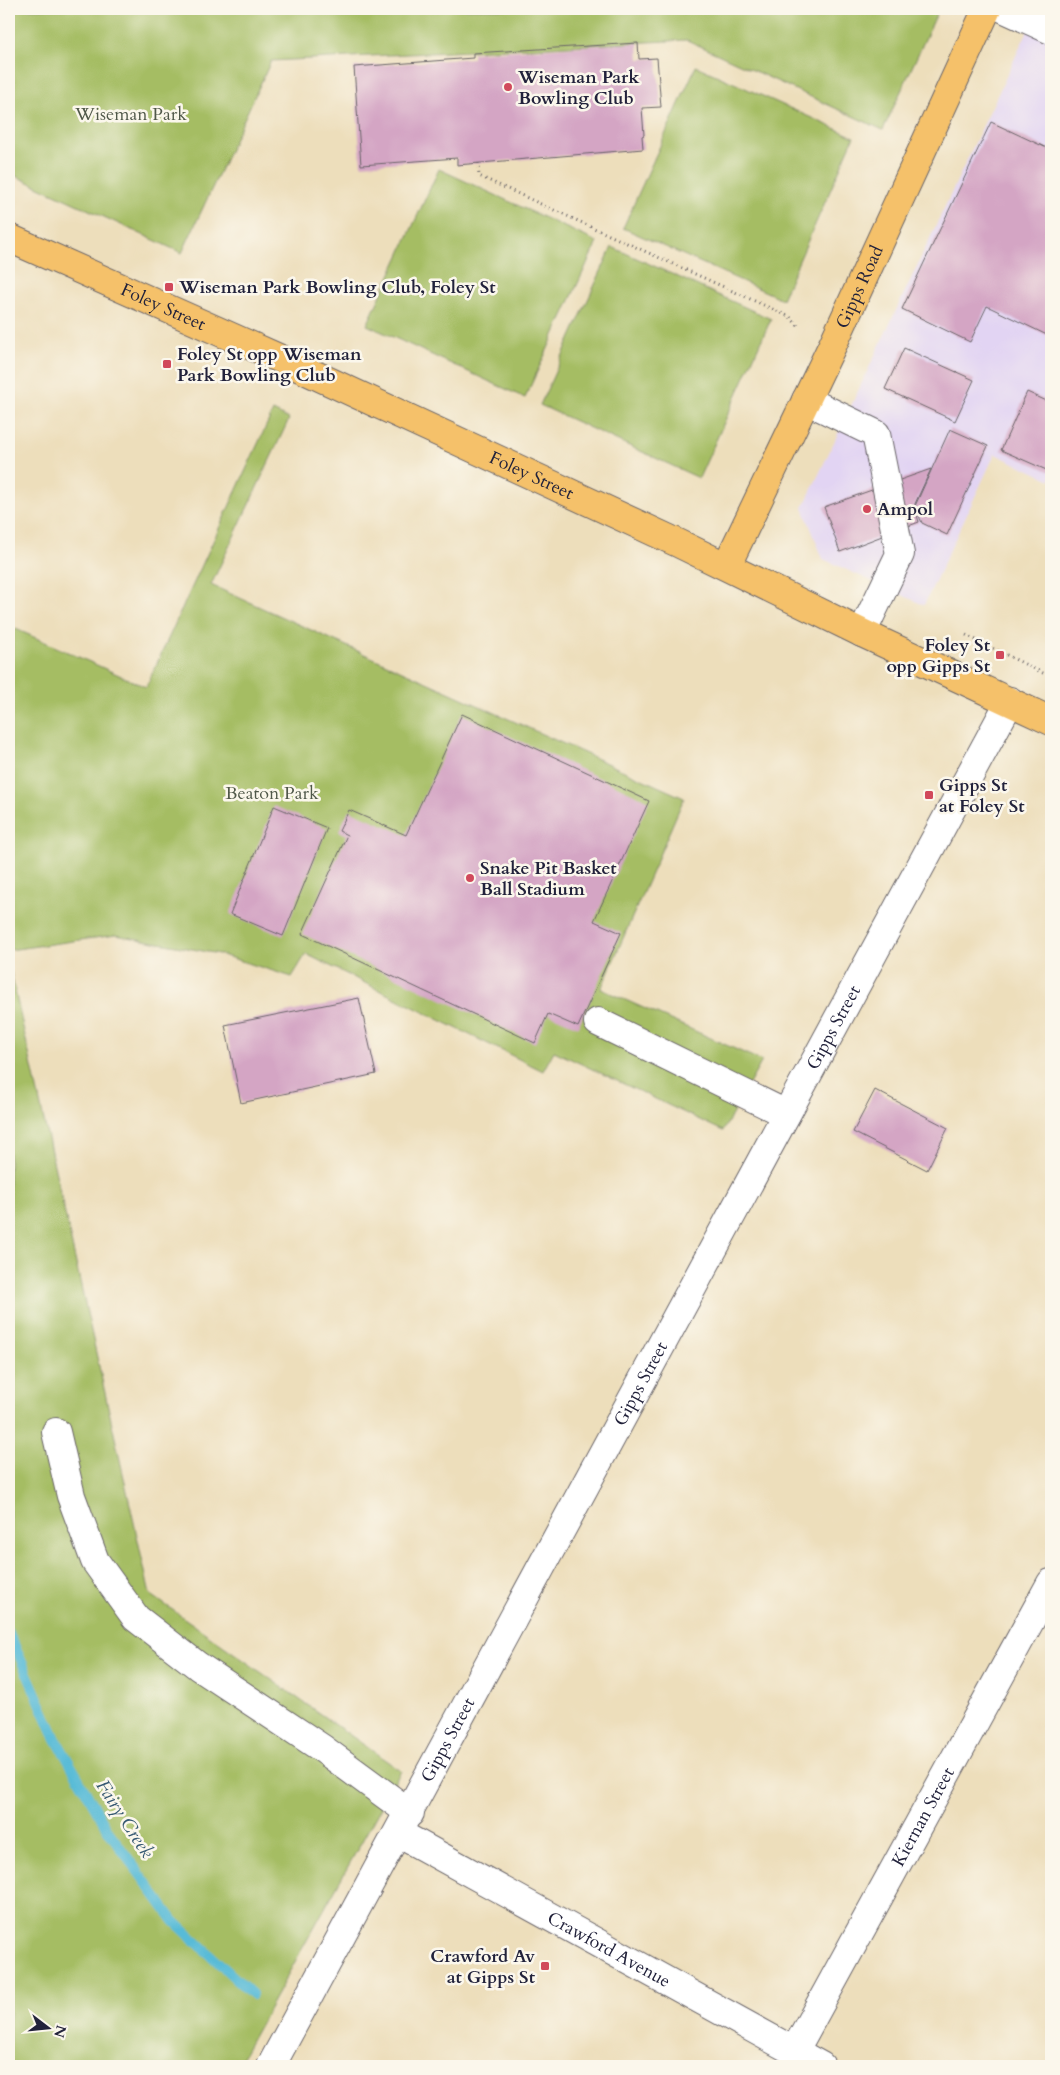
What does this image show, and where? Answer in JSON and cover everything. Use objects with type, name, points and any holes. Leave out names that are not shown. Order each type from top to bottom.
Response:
[{"type":"main road","name":"Gipps Road","points":[[727,565],[806,400],[987,9]]},
{"type":"main road","name":"Foley Street","points":[[9,238],[283,360],[727,565],[862,633],[1051,721]]},
{"type":"street","points":[[1005,9],[1051,30]]},
{"type":"street","points":[[806,400],[876,434],[900,554],[862,633]]},
{"type":"street","name":"Gipps Street","points":[[271,2066],[1010,701]]},
{"type":"street","points":[[598,1022],[786,1114]]},
{"type":"street","name":"Crawford Avenue","points":[[56,1432],[71,1496],[94,1561],[136,1618],[198,1666],[323,1748],[404,1823],[821,2066]]},
{"type":"street","name":"Kiernan Street","points":[[795,2050],[1051,1583]]},
{"type":"path","points":[[478,164],[479,176],[790,317],[798,326]]},
{"type":"path","points":[[966,635],[1051,677]]},
{"type":"shaded area","points":[[1038,9],[1051,9],[1051,480],[995,454],[924,605],[823,559],[803,508]]},
{"type":"green space","name":"Wiseman Park","points":[[9,9],[939,9],[883,130],[687,40],[271,61],[182,253],[9,173]]},
{"type":"green space","points":[[696,66],[854,137],[782,299],[623,228]]},
{"type":"green space","points":[[439,169],[597,242],[525,398],[367,325]]},
{"type":"green space","points":[[612,247],[771,319],[699,478],[540,405]]},
{"type":"green space","name":"Beaton Park","points":[[273,411],[289,419],[211,585],[684,798],[601,989],[762,1061],[723,1131],[554,1051],[543,1071],[306,954],[292,977],[219,954],[116,935],[9,950],[9,626],[146,687]]},
{"type":"green space","points":[[9,964],[150,1594],[401,1771],[237,2066],[9,2066]]},
{"type":"building","name":"Wiseman Park Bowling Club","points":[[638,43],[639,59],[657,58],[661,107],[642,108],[643,149],[457,165],[457,158],[361,165],[354,67],[473,58],[473,53]]},
{"type":"building","points":[[991,122],[1051,150],[1051,337],[987,306],[970,342],[902,309]]},
{"type":"building","points":[[904,348],[974,380],[955,421],[885,389]]},
{"type":"building","points":[[1027,392],[1051,403],[1051,472],[1001,450]]},
{"type":"building","points":[[950,429],[988,446],[947,535],[922,523],[915,506]]},
{"type":"building","points":[[931,469],[914,506],[919,522],[840,552],[824,507]]},
{"type":"building","name":"Snake Pit Basket Ball Stadium","points":[[462,714],[649,801],[594,921],[621,933],[578,1027],[548,1014],[535,1043],[302,934],[347,835],[339,831],[349,810],[406,835]]},
{"type":"building","points":[[274,806],[327,828],[283,936],[230,914]]},
{"type":"building","points":[[359,998],[376,1074],[241,1103],[225,1025]]},
{"type":"building","points":[[875,1090],[948,1128],[927,1170],[853,1132]]},
{"type":"waterway","name":"Fairy Creek","points":[[9,1633],[56,1739],[109,1832],[174,1921],[252,1994]]},
{"type":"place","name":"Wiseman Park Bowling Club","points":[[508,87]]},
{"type":"place","name":"Wiseman Park Bowling Club, Foley St","points":[[169,287]]},
{"type":"place","name":"Foley St opp Wiseman Park Bowling Club","points":[[167,364]]},
{"type":"place","name":"Ampol","points":[[867,509]]},
{"type":"place","name":"Foley St opp Gipps St","points":[[1000,655]]},
{"type":"place","name":"Gipps St at Foley St","points":[[929,795]]},
{"type":"place","name":"Snake Pit Basket Ball Stadium","points":[[470,878]]},
{"type":"place","name":"Crawford Av at Gipps St","points":[[545,1966]]}]
